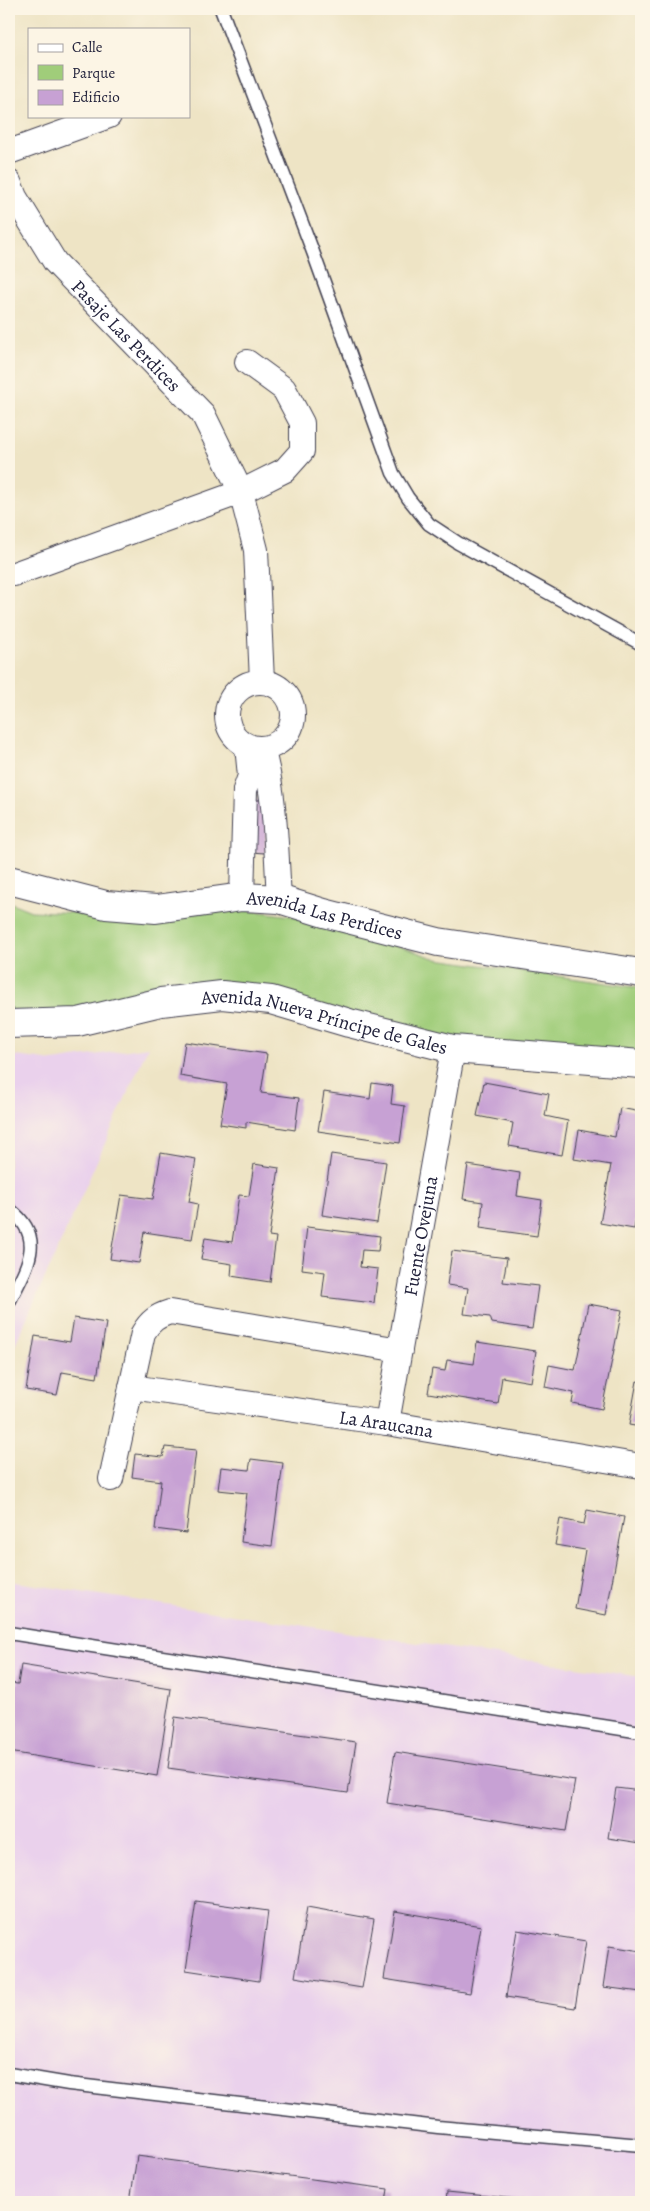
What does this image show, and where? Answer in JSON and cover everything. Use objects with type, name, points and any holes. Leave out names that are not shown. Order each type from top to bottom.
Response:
[{"type":"main road","name":"Avenida Las Perdices","points":[[9,880],[106,905],[156,909],[242,897],[279,899],[324,913],[438,942],[641,973]]},
{"type":"main road","name":"Avenida Nueva Príncipe de Gales","points":[[9,1024],[78,1022],[161,1002],[222,995],[271,1000],[350,1023],[453,1049],[641,1064]]},
{"type":"street","points":[[9,152],[103,118]]},
{"type":"street","name":"Pasaje Las Perdices","points":[[9,182],[55,262],[203,414],[241,492],[256,550],[262,681]]},
{"type":"street","points":[[14,574],[241,492],[285,470],[302,451],[302,423],[284,389],[247,362]]},
{"type":"street","points":[[255,747],[278,743],[290,731],[294,715],[290,699],[278,686],[262,681],[247,684],[235,694],[228,707],[228,723],[235,736],[255,747],[270,774],[279,899]]},
{"type":"street","points":[[242,897],[245,790],[250,776],[255,747]]},
{"type":"street","name":"Fuente Ovejuna","points":[[387,1423],[453,1049]]},
{"type":"street","points":[[111,1479],[143,1333],[148,1323],[158,1315],[170,1312],[400,1350]]},
{"type":"street","name":"La Araucana","points":[[131,1387],[387,1423],[641,1466]]},
{"type":"lane","points":[[221,9],[310,243],[393,473],[408,498],[429,524],[458,543],[641,644]]},
{"type":"lane","points":[[9,1208],[23,1222],[32,1243],[28,1264],[9,1302]]},
{"type":"lane","points":[[9,1633],[641,1732]]},
{"type":"lane","points":[[9,2074],[69,2084],[438,2127],[641,2145]]},
{"type":"shaded area","points":[[148,1047],[9,1358],[9,1055],[53,1061]]},
{"type":"shaded area","points":[[9,1581],[641,1677],[641,2202],[9,2202]]},
{"type":"green space","points":[[9,902],[31,911],[156,916],[238,909],[322,920],[437,959],[641,988],[641,1057],[421,1042],[272,995],[9,1021]]},
{"type":"building","points":[[251,800],[267,800],[265,853],[250,852]]},
{"type":"building","points":[[185,1042],[267,1054],[261,1093],[299,1098],[295,1130],[246,1122],[246,1128],[220,1124],[227,1084],[180,1076]]},
{"type":"building","points":[[484,1082],[549,1094],[545,1116],[568,1121],[562,1155],[509,1146],[513,1123],[477,1116]]},
{"type":"building","points":[[372,1083],[393,1086],[391,1104],[405,1106],[400,1143],[318,1131],[324,1092],[370,1099]]},
{"type":"building","points":[[620,1108],[641,1112],[641,1192],[634,1229],[600,1223],[611,1165],[574,1159],[579,1130],[615,1137]]},
{"type":"building","points":[[161,1153],[196,1159],[189,1202],[198,1204],[192,1239],[144,1232],[139,1263],[110,1259],[121,1195],[153,1199]]},
{"type":"building","points":[[331,1154],[386,1162],[377,1223],[322,1215]]},
{"type":"building","points":[[254,1164],[279,1168],[269,1236],[276,1237],[270,1282],[231,1276],[232,1264],[201,1259],[205,1238],[232,1242],[239,1195],[249,1196]]},
{"type":"building","points":[[468,1165],[520,1173],[517,1196],[542,1200],[537,1236],[480,1228],[483,1202],[463,1199]]},
{"type":"building","points":[[307,1227],[380,1236],[378,1251],[362,1250],[360,1267],[378,1269],[374,1303],[322,1297],[325,1272],[302,1269]]},
{"type":"building","points":[[452,1251],[507,1258],[503,1282],[538,1286],[532,1329],[492,1323],[490,1317],[464,1314],[468,1288],[447,1285]]},
{"type":"building","points":[[588,1304],[622,1310],[602,1409],[572,1403],[574,1393],[545,1387],[549,1365],[575,1370]]},
{"type":"building","points":[[74,1318],[106,1323],[97,1378],[62,1372],[57,1395],[26,1390],[35,1336],[70,1342]]},
{"type":"building","points":[[477,1342],[536,1351],[531,1382],[502,1377],[498,1404],[428,1393],[432,1369],[445,1371],[447,1360],[474,1364]]},
{"type":"building","points":[[637,1381],[641,1382],[641,1427],[629,1425]]},
{"type":"building","points":[[165,1447],[196,1450],[186,1533],[155,1529],[161,1481],[132,1477],[135,1454],[163,1457]]},
{"type":"building","points":[[251,1459],[283,1463],[272,1546],[241,1542],[247,1493],[218,1490],[221,1467],[249,1470]]},
{"type":"building","points":[[587,1510],[624,1517],[606,1615],[575,1609],[585,1550],[555,1545],[560,1519],[584,1524]]},
{"type":"building","points":[[21,1665],[171,1689],[157,1776],[9,1752],[9,1683],[18,1684]]},
{"type":"building","points":[[175,1717],[356,1742],[348,1793],[168,1768]]},
{"type":"building","points":[[395,1752],[575,1780],[566,1831],[387,1803]]},
{"type":"building","points":[[616,1788],[641,1791],[641,1843],[608,1838]]},
{"type":"building","points":[[196,1901],[268,1911],[259,1981],[186,1970]]},
{"type":"building","points":[[307,1907],[374,1919],[362,1988],[295,1977]]},
{"type":"building","points":[[395,1911],[481,1926],[470,1993],[384,1979]]},
{"type":"building","points":[[517,1930],[586,1941],[575,2008],[506,1997]]},
{"type":"building","points":[[609,1946],[641,1951],[641,1992],[603,1987]]},
{"type":"building","points":[[137,2156],[388,2189],[386,2202],[130,2202]]},
{"type":"building","points":[[447,2192],[537,2201],[537,2202],[446,2202]]}]
